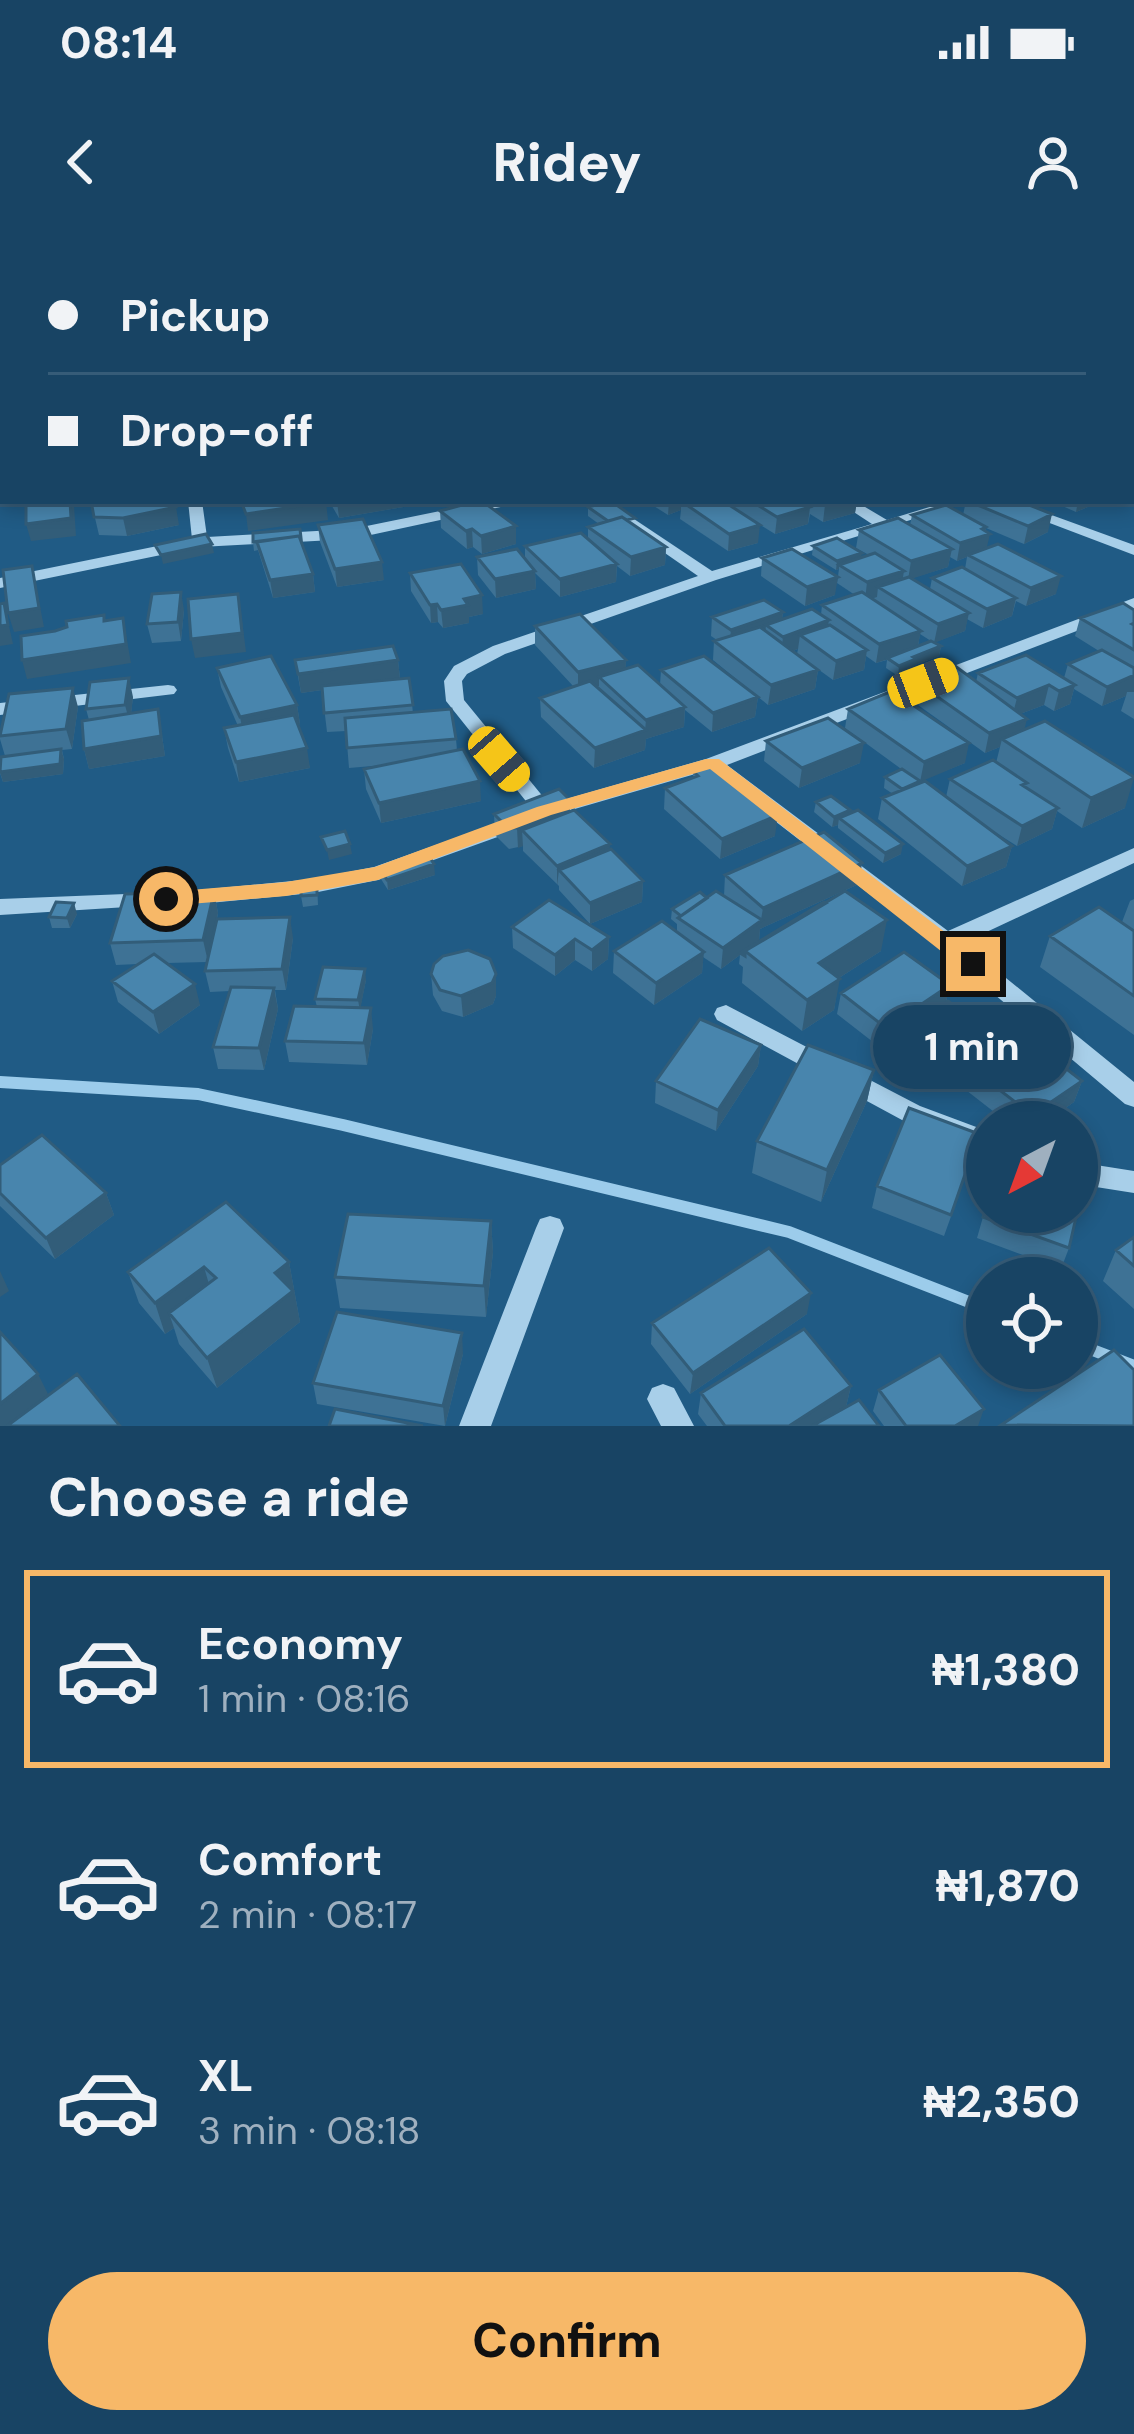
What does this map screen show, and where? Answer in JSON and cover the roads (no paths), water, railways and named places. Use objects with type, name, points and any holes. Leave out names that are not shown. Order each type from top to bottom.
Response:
[{"type":"street","points":[[195,504],[200,542]]},
{"type":"street","points":[[436,504],[443,518]]},
{"type":"street","points":[[0,583],[200,542],[352,534],[497,504]]},
{"type":"street","points":[[601,504],[710,578]]},
{"type":"street","points":[[849,504],[885,525]]},
{"type":"street","points":[[544,811],[454,701],[453,681],[460,670],[500,650],[710,578],[954,504]]},
{"type":"street","points":[[1007,504],[1134,550]]},
{"type":"street","points":[[0,907],[211,896],[313,886],[378,873],[544,811],[712,763],[1134,603]]},
{"type":"street","points":[[0,709],[168,690]]},
{"type":"street","points":[[712,763],[946,941],[1134,1097]]},
{"type":"street","points":[[946,941],[1134,855]]},
{"type":"street","points":[[726,1014],[911,1113],[966,1134]]},
{"type":"street","points":[[1098,1176],[1134,1182]]},
{"type":"street","points":[[476,1426],[550,1228]]},
{"type":"waterway","points":[[0,1082],[198,1094],[343,1125],[789,1232],[966,1301]]},
{"type":"waterway","points":[[1098,1352],[1134,1366]]}]
